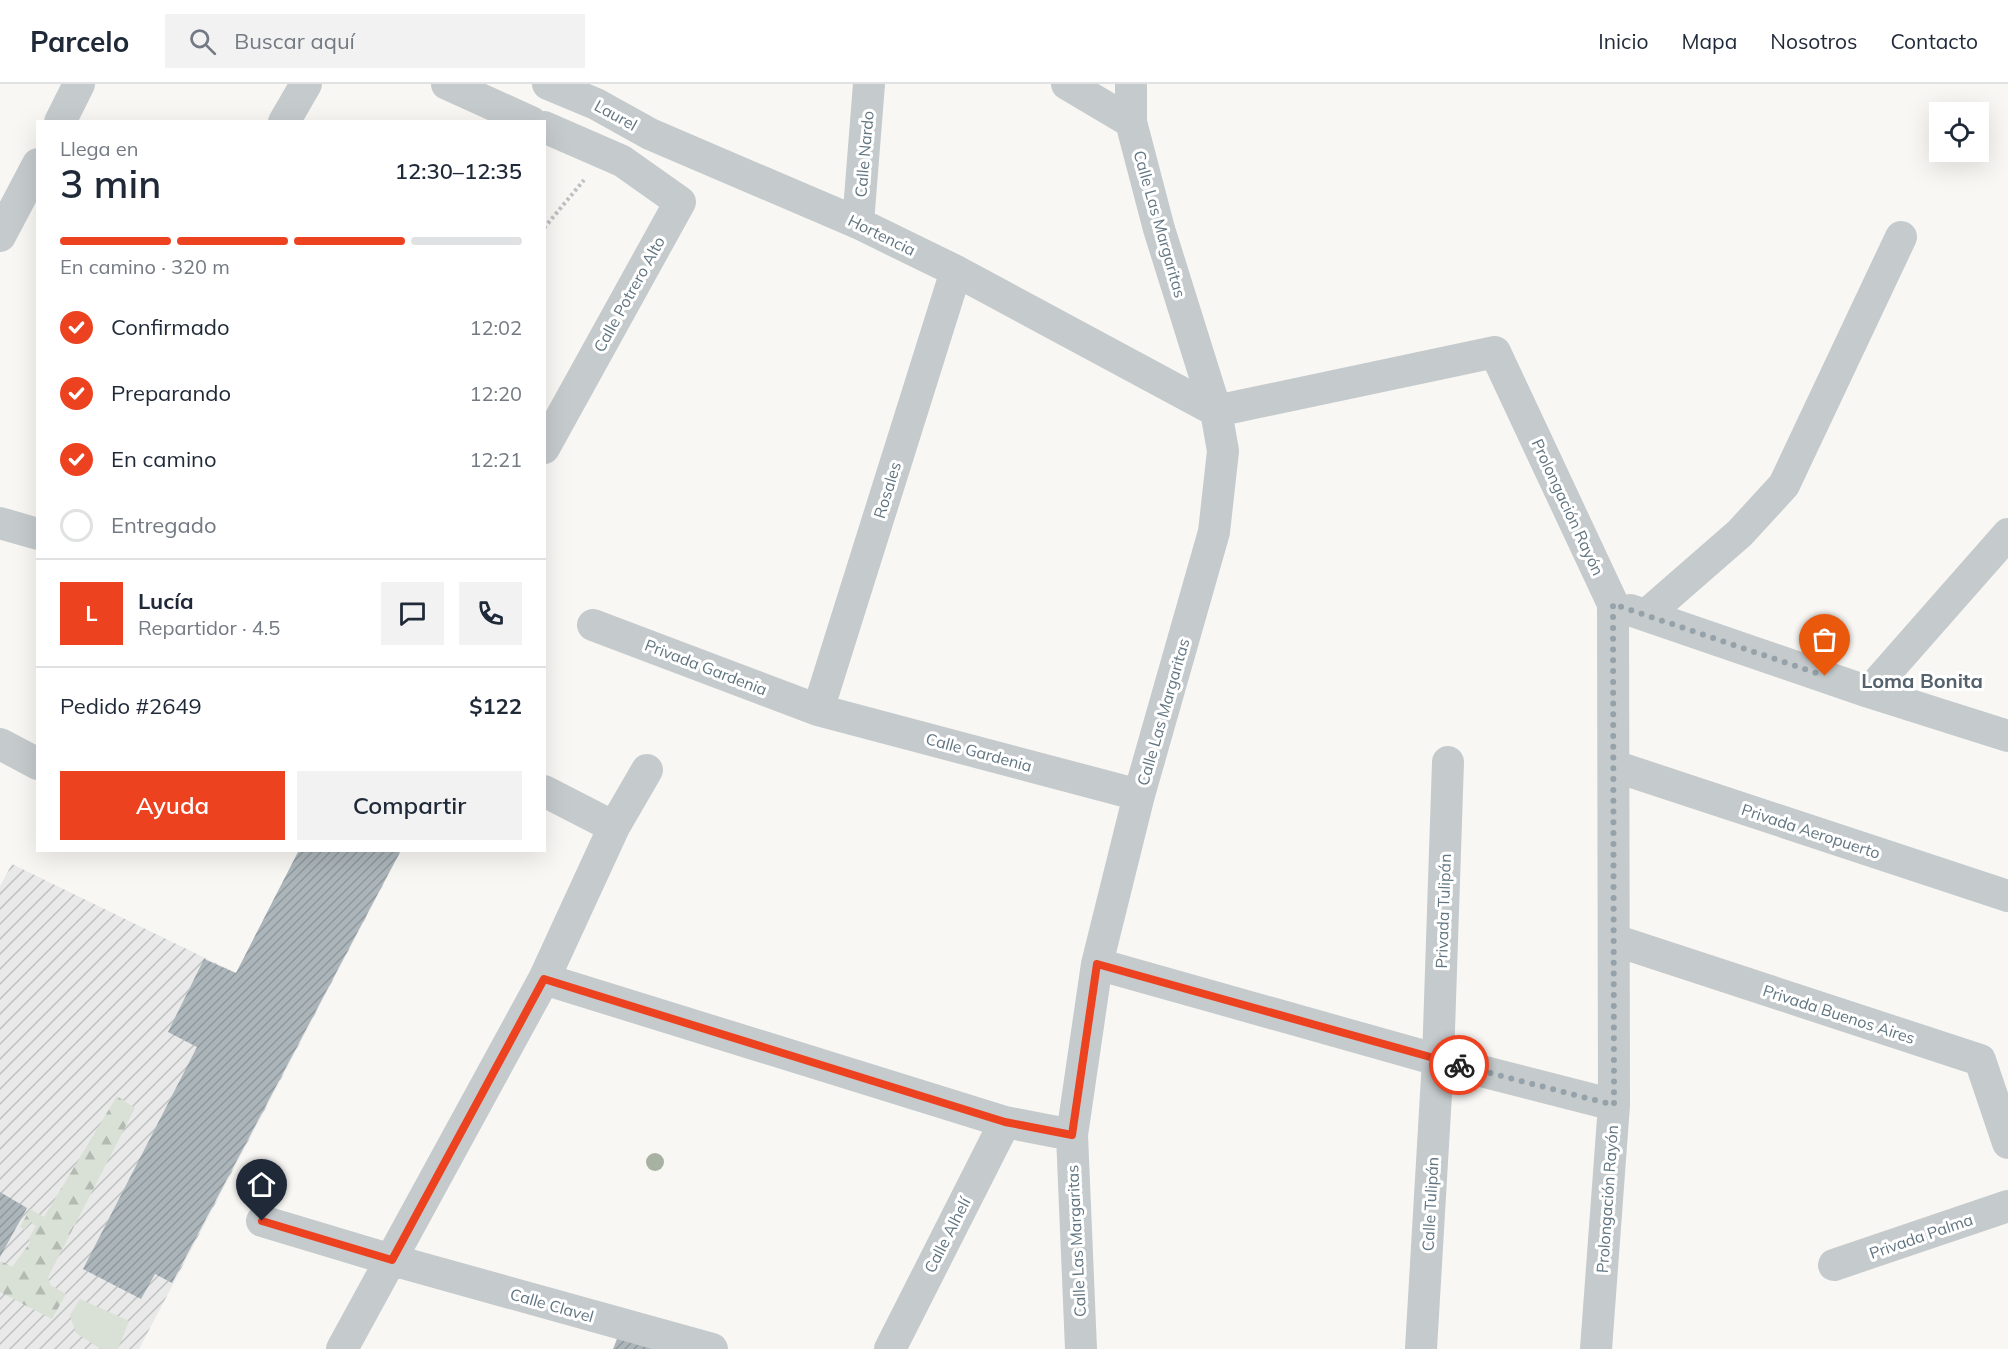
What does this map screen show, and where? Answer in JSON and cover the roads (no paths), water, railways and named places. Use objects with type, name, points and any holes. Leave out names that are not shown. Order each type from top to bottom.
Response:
[{"type":"street","points":[[61,120],[79,84]]},
{"type":"street","points":[[285,120],[306,84]]},
{"type":"street","points":[[447,84],[515,118]]},
{"type":"street","name":"Laurel","points":[[548,84],[598,94],[650,134]]},
{"type":"street","name":"Calle Nardo","points":[[858,223],[869,84]]},
{"type":"street","points":[[1067,84],[1131,122]]},
{"type":"street","name":"Calle Las Margaritas","points":[[1081,1349],[1072,1135],[1097,964],[1139,795],[1214,532],[1222,451],[1216,411],[1159,229],[1131,122],[1131,84]]},
{"type":"street","points":[[546,129],[622,161],[650,134]]},
{"type":"street","name":"Hortencia","points":[[650,134],[858,223],[956,271],[1216,411]]},
{"type":"street","name":"Calle Potrero Alto","points":[[546,444],[680,202],[622,161]]},
{"type":"street","points":[[0,236],[36,168]]},
{"type":"street","points":[[1646,615],[1740,533],[1784,485],[1901,237]]},
{"type":"street","name":"Rosales","points":[[818,710],[956,271]]},
{"type":"street","name":"Prolongación Rayón","points":[[1216,411],[1495,352],[1613,604],[1614,1105],[1596,1349]]},
{"type":"street","points":[[0,523],[36,533]]},
{"type":"street","points":[[1869,692],[2008,534]]},
{"type":"street","points":[[1613,604],[1869,692],[2008,736]]},
{"type":"street","name":"Privada Gardenia","points":[[593,625],[818,710]]},
{"type":"street","name":"Calle Gardenia","points":[[818,710],[1139,795]]},
{"type":"street","points":[[0,744],[36,763]]},
{"type":"street","name":"Privada Tulipán","points":[[1438,1059],[1448,762]]},
{"type":"street","name":"Privada Aeropuerto","points":[[1614,766],[2008,896]]},
{"type":"street","points":[[342,1349],[544,979],[614,827],[647,770]]},
{"type":"street","points":[[546,792],[614,827]]},
{"type":"street","name":"Privada Buenos Aires","points":[[1614,940],[1980,1060],[2008,1143]]},
{"type":"street","points":[[1097,964],[1438,1059],[1614,1105]]},
{"type":"street","points":[[544,979],[1005,1122],[1072,1135]]},
{"type":"street","name":"Calle Tulipán","points":[[1422,1349],[1438,1059]]},
{"type":"street","name":"Calle Alhelí","points":[[890,1349],[1005,1122]]},
{"type":"street","name":"Privada Palma","points":[[1834,1265],[2008,1206]]},
{"type":"street","name":"Calle Clavel","points":[[262,1221],[392,1260],[712,1349]]},
{"type":"district","name":"Loma Bonita","points":[[1922,681]]}]
